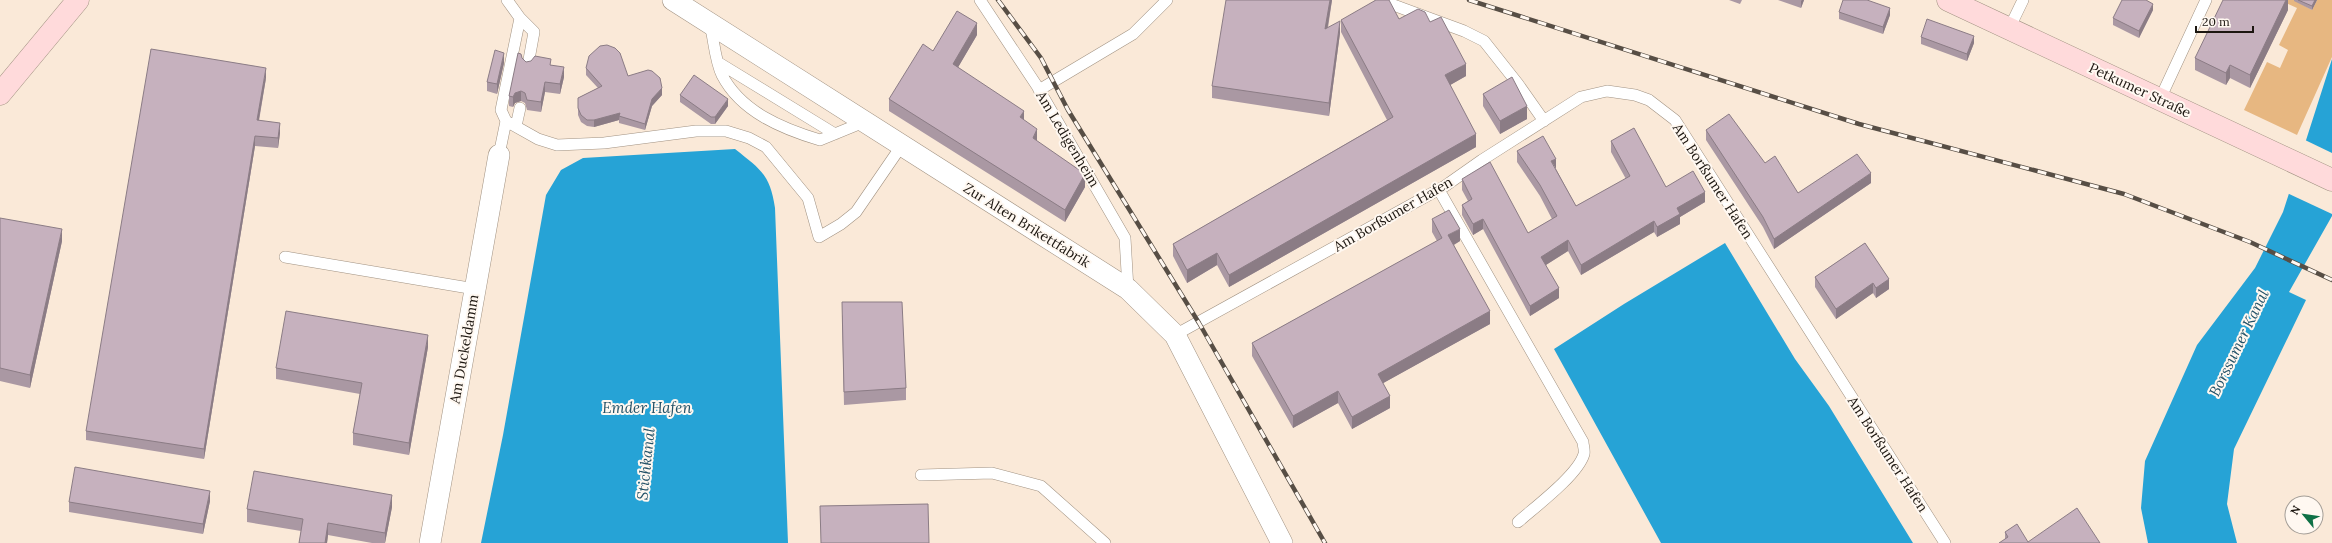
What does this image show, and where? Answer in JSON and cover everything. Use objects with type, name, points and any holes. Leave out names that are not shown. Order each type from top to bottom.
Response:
[{"type":"main road","points":[[0,94],[26,59],[78,0]]},
{"type":"main road","name":"Petkumer Straße","points":[[1948,0],[2332,180]]},
{"type":"street","name":"Zur Alten Brikettfabrik","points":[[673,0],[1128,290],[1175,335],[1282,543]]},
{"type":"street","name":"Am Duckeldamm","points":[[430,543],[499,155]]},
{"type":"lane","points":[[507,0],[520,18],[534,32],[528,65]]},
{"type":"lane","name":"Am Ledigenheim","points":[[980,0],[1039,90],[1125,238],[1128,290]]},
{"type":"lane","points":[[1039,90],[1133,34],[1167,0]]},
{"type":"lane","points":[[1380,0],[1464,31],[1484,41],[1518,84],[1544,121]]},
{"type":"lane","points":[[2009,29],[2023,0]]},
{"type":"lane","points":[[2160,99],[2206,0]]},
{"type":"lane","points":[[520,18],[501,110],[511,123],[538,139],[557,145],[604,143],[696,131],[726,131],[750,138],[766,147],[808,198],[818,237],[841,224],[856,212],[902,145]]},
{"type":"lane","points":[[710,24],[722,75],[741,100],[778,126],[820,140],[864,122]]},
{"type":"lane","points":[[719,63],[835,134]]},
{"type":"lane","name":"Am Borßumer Hafen","points":[[1175,335],[1439,190],[1581,97],[1607,90],[1649,100],[1675,120],[1945,543]]},
{"type":"lane","points":[[499,155],[511,123],[520,108]]},
{"type":"lane","points":[[1439,190],[1583,442],[1584,454],[1579,462],[1559,486],[1518,522]]},
{"type":"lane","points":[[285,257],[475,289]]},
{"type":"lane","points":[[921,475],[992,473],[1040,486],[1105,543]]},
{"type":"shaded area","points":[[2279,0],[2294,0],[2312,10],[2317,0],[2332,0],[2332,57],[2297,135],[2244,110],[2267,62],[2280,68],[2288,50],[2279,45],[2297,8]]},
{"type":"water","name":"Borssumer Kanal","points":[[2332,59],[2332,216],[2289,292],[2306,300],[2234,449],[2227,504],[2237,543],[2148,543],[2141,508],[2145,461],[2197,345],[2255,268],[2283,212]]},
{"type":"water","name":"Emder Hafen","points":[[735,149],[757,167],[767,180],[775,208],[788,543],[481,543],[503,435],[546,195],[561,170],[583,158]]},
{"type":"water","points":[[1725,243],[1795,359],[1829,406],[1913,543],[1661,543],[1554,349],[1624,304]]},
{"type":"pier","points":[[2305,140],[2332,153],[2332,214],[2287,193]]},
{"type":"building","points":[[1226,0],[1330,0],[1325,29],[1340,21],[1329,103],[1212,86]]},
{"type":"building","points":[[1376,0],[1389,0],[1399,19],[1418,9],[1425,12],[1430,22],[1441,17],[1466,64],[1445,75],[1476,134],[1229,275],[1217,253],[1187,270],[1173,244],[1393,117],[1341,20]]},
{"type":"building","points":[[1843,0],[1867,0],[1890,8],[1883,27],[1839,12]]},
{"type":"building","points":[[2122,0],[2146,0],[2153,4],[2139,31],[2113,18]]},
{"type":"building","points":[[2223,0],[2286,0],[2250,75],[2230,65],[2226,73],[2195,58]]},
{"type":"building","points":[[2298,0],[2315,0],[2312,6]]},
{"type":"building","points":[[957,11],[977,23],[953,64],[1024,111],[1020,117],[1037,129],[1033,138],[1085,174],[1065,210],[889,99],[923,44],[933,51]]},
{"type":"building","points":[[1927,19],[1974,36],[1967,54],[1921,37]]},
{"type":"building","points":[[607,45],[615,48],[620,53],[628,76],[648,70],[652,71],[660,78],[662,88],[652,99],[645,124],[619,116],[620,113],[594,120],[587,120],[581,115],[578,108],[578,98],[602,86],[586,68],[589,56],[600,46]]},
{"type":"building","points":[[151,49],[266,68],[257,120],[280,123],[278,138],[255,136],[204,449],[86,431]]},
{"type":"building","points":[[495,50],[504,53],[497,84],[487,82]]},
{"type":"building","points":[[518,53],[521,54],[522,58],[526,62],[531,61],[535,56],[551,59],[550,65],[564,67],[560,84],[545,82],[541,102],[527,100],[525,93],[521,91],[515,93],[513,97],[509,96]]},
{"type":"building","points":[[694,75],[728,99],[715,117],[711,117],[680,95]]},
{"type":"building","points":[[1512,77],[1527,106],[1500,121],[1483,94]]},
{"type":"building","points":[[1729,114],[1765,163],[1775,156],[1798,193],[1857,154],[1871,173],[1774,239],[1763,217],[1706,130]]},
{"type":"building","points":[[1634,128],[1666,187],[1693,171],[1705,192],[1677,208],[1680,214],[1657,227],[1654,221],[1581,265],[1568,240],[1541,257],[1559,288],[1530,306],[1483,219],[1473,224],[1462,205],[1472,199],[1462,179],[1490,162],[1528,233],[1557,216],[1540,185],[1517,151],[1543,136],[1556,159],[1551,161],[1576,206],[1630,176],[1611,141]]},
{"type":"building","points":[[1449,210],[1460,229],[1448,235],[1490,311],[1378,374],[1390,396],[1352,417],[1338,391],[1293,416],[1252,343],[1442,238],[1432,219]]},
{"type":"building","points":[[0,218],[62,229],[30,375],[0,368]]},
{"type":"building","points":[[1865,243],[1889,279],[1876,288],[1873,283],[1836,309],[1815,277]]},
{"type":"building","points":[[842,302],[902,302],[906,388],[844,392]]},
{"type":"building","points":[[286,311],[428,335],[409,443],[353,433],[362,383],[276,368]]},
{"type":"building","points":[[75,467],[210,491],[203,524],[69,502]]},
{"type":"building","points":[[254,471],[392,495],[385,533],[328,523],[325,543],[299,543],[303,519],[247,509]]},
{"type":"building","points":[[928,504],[929,543],[821,543],[820,506]]},
{"type":"building","points":[[2077,508],[2100,543],[1999,543],[2008,537],[2005,532],[2017,524],[2028,542]]},
{"type":"railway","points":[[998,0],[1041,58],[1068,110],[1199,323],[1325,543]]},
{"type":"railway","points":[[1469,0],[1859,124],[2124,194],[2250,242],[2332,280]]},
{"type":"water label","name":"Stichkanal","points":[[646,464]]}]
